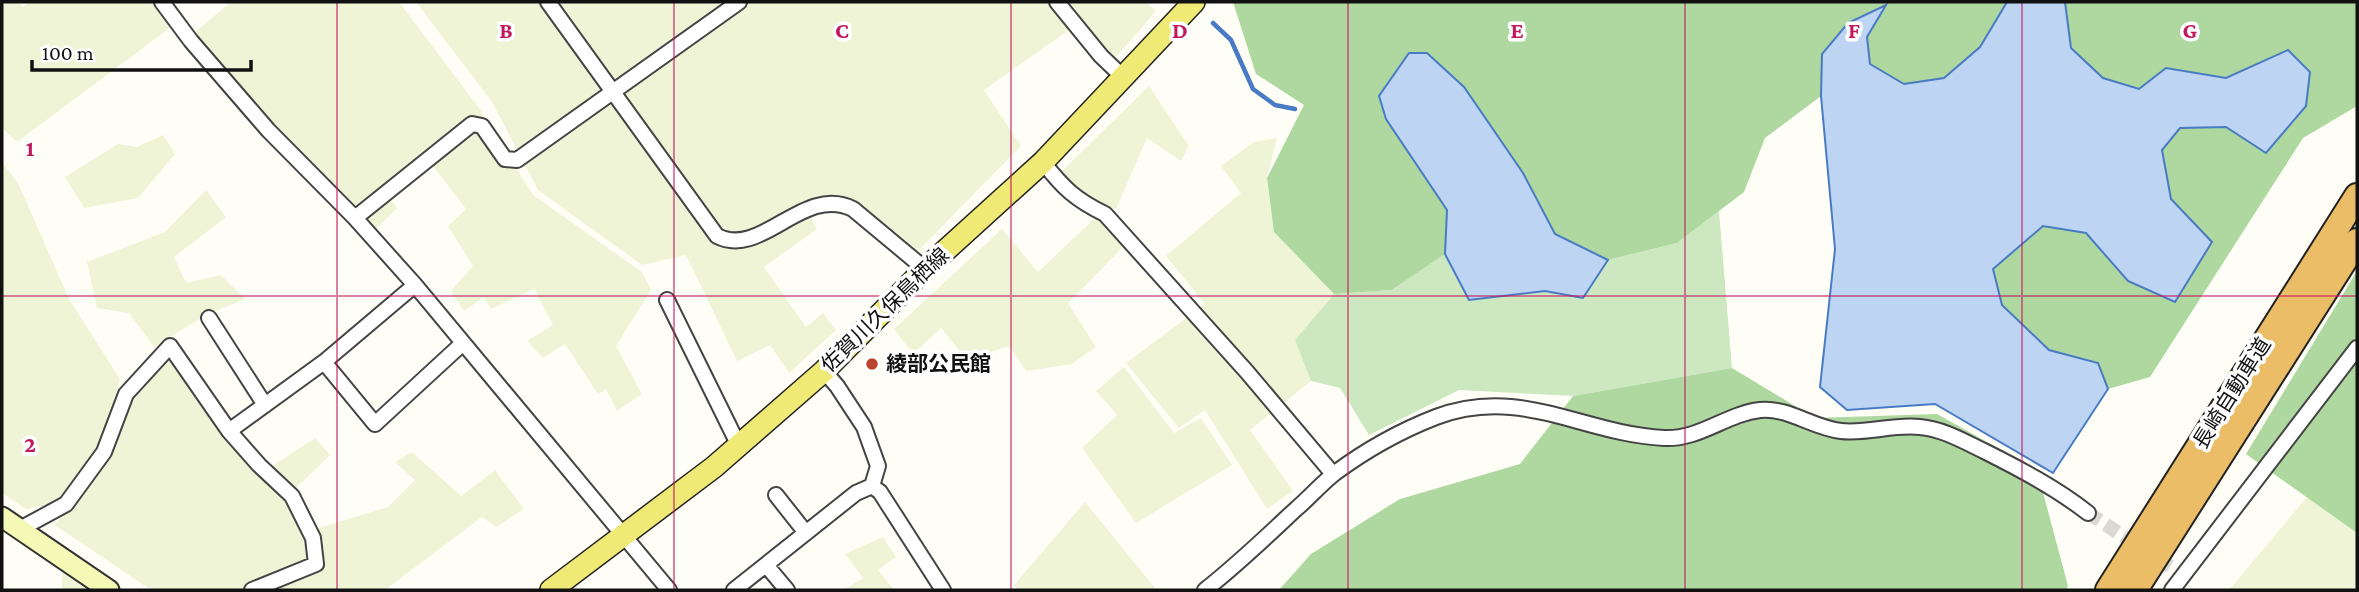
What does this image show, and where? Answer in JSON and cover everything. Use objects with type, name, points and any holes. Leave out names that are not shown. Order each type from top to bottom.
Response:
[{"type":"highway","name":"長崎自動車道","points":[[2108,590],[2357,196]]},
{"type":"highway","name":"長崎自動車道","points":[[2135,590],[2357,241]]},
{"type":"main road","name":"佐賀川久保鳥栖線","points":[[551,590],[739,446],[824,371],[925,269],[1043,162],[1194,2]]},
{"type":"main road","points":[[2,517],[109,590]]},
{"type":"street","points":[[162,2],[191,41],[268,130],[355,218],[415,285],[669,590]]},
{"type":"street","points":[[548,2],[717,236],[724,240],[751,238],[804,208],[840,202],[853,209],[925,269]]},
{"type":"street","points":[[355,218],[472,124],[481,126],[505,159],[517,160],[739,2]]},
{"type":"street","points":[[1057,2],[1101,56],[1124,78]]},
{"type":"street","points":[[1043,162],[1063,187],[1081,202],[1105,214],[1247,372],[1334,474]]},
{"type":"street","points":[[229,431],[324,362],[415,285]]},
{"type":"street","points":[[667,300],[739,446]]},
{"type":"street","points":[[209,318],[265,405]]},
{"type":"street","points":[[324,362],[375,424],[463,343]]},
{"type":"street","points":[[20,529],[66,504],[104,452],[126,394],[170,346],[229,431],[259,465],[292,496],[313,538],[317,564],[252,590]]},
{"type":"street","points":[[2172,590],[2357,348]]},
{"type":"street","points":[[734,590],[856,493],[872,486],[878,466],[864,428],[824,371]]},
{"type":"street","points":[[1205,590],[1235,567],[1334,474],[1397,433],[1462,408],[1487,405],[1511,406],[1630,434],[1663,438],[1681,438],[1741,414],[1761,410],[1777,410],[1824,428],[1843,432],[1903,426],[1944,432],[2023,471],[2071,499],[2088,513]]},
{"type":"street","points":[[872,486],[880,492],[943,590]]},
{"type":"street","points":[[776,495],[806,533]]},
{"type":"street","points":[[766,565],[788,590]]},
{"type":"green space","points":[[2,2],[18,2],[23,7],[30,2],[151,2],[171,27],[17,142],[2,128]]},
{"type":"green space","points":[[231,2],[399,2],[479,108],[533,195],[642,272],[651,290],[616,346],[642,394],[617,411],[606,389],[598,394],[565,344],[543,358],[527,341],[553,325],[534,289],[491,309],[484,297],[464,311],[451,291],[473,266],[448,226],[466,209],[423,153],[381,186],[397,208],[375,230],[267,122],[195,32]]},
{"type":"green space","points":[[416,2],[1146,2],[1156,11],[1112,62],[1079,23],[984,90],[1021,146],[913,256],[842,197],[802,202],[817,229],[764,267],[806,327],[823,313],[836,330],[789,373],[770,345],[737,361],[686,255],[642,265],[538,190],[492,102]]},
{"type":"green space","points":[[1233,2],[2007,2],[1980,47],[1944,78],[1904,84],[1870,64],[1867,37],[1885,6],[1848,23],[1822,54],[1821,96],[1765,138],[1744,192],[1677,243],[1608,260],[1555,234],[1523,173],[1464,87],[1386,119],[1447,210],[1445,254],[1392,290],[1334,294],[1274,232],[1267,178],[1304,105],[1256,74]]},
{"type":"green space","points":[[2065,2],[2357,2],[2357,106],[2303,138],[2150,377],[2108,389],[2097,363],[2049,350],[2002,305],[1992,269],[2043,226],[2086,233],[2128,281],[2212,242],[2171,199],[2162,150],[2180,128],[2226,127],[2266,153],[2288,50],[2226,78],[2166,68],[2140,89],[2103,78],[2071,48]]},
{"type":"green space","points":[[1149,86],[1189,146],[1181,161],[1147,138],[1116,209],[1083,197],[1061,172]]},
{"type":"green space","points":[[163,135],[175,154],[138,198],[84,208],[65,177],[118,144],[137,147]]},
{"type":"green space","points":[[1277,138],[1267,178],[1274,232],[1334,294],[1295,340],[1311,381],[1250,430],[1293,491],[1267,509],[1205,410],[1179,428],[1126,363],[1205,304],[1166,256],[1241,193],[1221,166],[1254,142]]},
{"type":"green space","points":[[2,162],[18,183],[69,299],[120,379],[100,451],[59,503],[26,509],[2,493]]},
{"type":"green space","points":[[206,190],[226,217],[174,257],[186,283],[221,275],[245,299],[208,314],[154,347],[129,313],[97,308],[87,262],[165,232]]},
{"type":"green space","points":[[1719,211],[1732,368],[1573,396],[1459,390],[1369,435],[1340,388],[1311,381],[1295,340],[1334,294],[1392,290],[1445,254],[1469,300],[1545,291],[1583,297],[1608,260],[1677,243]]},
{"type":"green space","points":[[1096,217],[1124,246],[1068,303],[1096,347],[1072,364],[1026,371],[1009,346],[967,360],[941,328],[913,354],[894,329],[1002,229],[1038,272]]},
{"type":"green space","points":[[2357,271],[2357,533],[2246,454]]},
{"type":"green space","points":[[168,357],[257,476],[315,438],[330,455],[286,498],[302,533],[388,507],[415,480],[395,462],[412,452],[461,496],[495,470],[524,509],[496,527],[482,517],[385,590],[151,590],[55,525],[112,453],[131,404]]},
{"type":"green space","points":[[1124,367],[1174,433],[1201,418],[1232,465],[1136,523],[1082,448],[1117,415],[1096,391]]},
{"type":"green space","points":[[1732,368],[1815,418],[1937,414],[2037,470],[2068,586],[2066,590],[1279,590],[1311,554],[1400,499],[1520,464],[1573,396]]},
{"type":"green space","points":[[2307,497],[2357,533],[2357,590],[2229,590]]},
{"type":"green space","points":[[1085,502],[1155,588],[1018,590],[1014,585]]},
{"type":"green space","points":[[883,537],[896,557],[878,570],[894,590],[844,590],[863,578],[845,554]]},
{"type":"green space","points":[[62,568],[94,590],[62,590]]},
{"type":"water","points":[[2007,2],[2065,2],[2071,48],[2103,78],[2139,89],[2166,68],[2226,78],[2288,50],[2310,72],[2306,106],[2266,153],[2226,127],[2180,128],[2162,150],[2171,199],[2212,242],[2175,302],[2128,281],[2086,233],[2043,226],[1993,269],[2002,305],[2049,350],[2098,363],[2108,389],[2053,473],[1935,404],[1847,410],[1820,387],[1835,249],[1821,96],[1822,54],[1848,23],[1886,5],[1867,37],[1870,64],[1904,84],[1944,78],[1980,47]]},
{"type":"water","points":[[1409,53],[1427,53],[1464,87],[1523,173],[1555,234],[1608,260],[1583,298],[1545,291],[1469,300],[1445,254],[1447,210],[1386,119],[1379,96]]},
{"type":"waterway","points":[[1213,23],[1231,40],[1253,89],[1275,105],[1295,109]]},
{"type":"tunnel","points":[[2088,513],[2183,575]]},
{"type":"place","name":"綾部公民館","points":[[872,364]]}]
